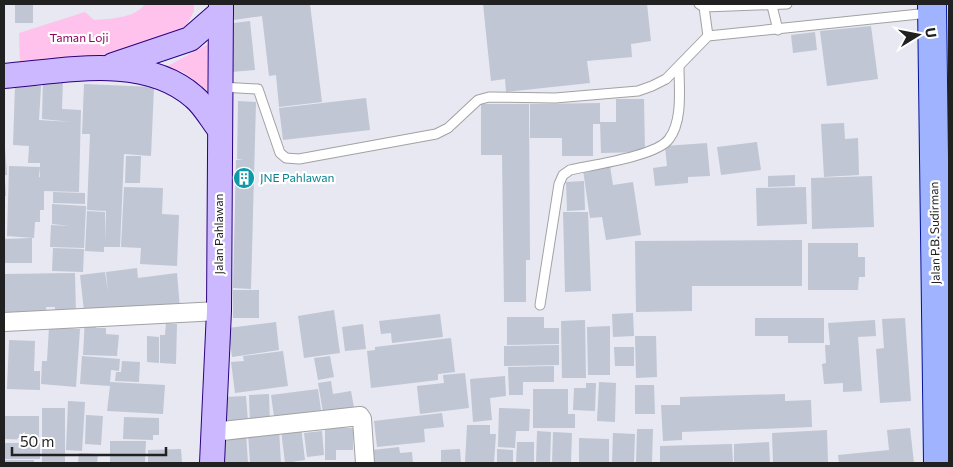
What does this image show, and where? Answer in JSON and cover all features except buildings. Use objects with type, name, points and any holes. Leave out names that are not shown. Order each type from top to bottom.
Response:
[{"type":"main road","points":[[102,68],[190,39],[221,8]]},
{"type":"main road","name":"Jalan Pahlawan","points":[[212,463],[219,311],[221,8]]},
{"type":"main road","name":"Jalan P.B. Sudirman","points":[[938,10],[943,332],[938,463]]},
{"type":"main road","points":[[4,76],[102,68],[145,73],[177,84],[196,98],[220,130]]},
{"type":"street","points":[[4,322],[219,311]]},
{"type":"street","points":[[213,432],[362,417],[365,463]]},
{"type":"lane","points":[[708,36],[701,5],[772,6],[788,4]]},
{"type":"lane","points":[[772,6],[778,30]]},
{"type":"lane","points":[[220,87],[258,89],[280,152],[286,158],[299,159],[436,134],[448,128],[471,105],[483,98],[555,98],[638,90],[666,79],[708,36],[778,30],[938,10]]},
{"type":"lane","points":[[540,305],[559,184],[563,175],[570,170],[656,150],[669,139],[678,106],[679,67]]},
{"type":"green space","name":"Taman Loji","points":[[145,4],[194,4],[194,11],[185,28],[101,60],[20,65],[19,33],[85,12],[94,20],[122,17],[141,9]]},
{"type":"green space","points":[[208,44],[207,90],[183,72],[166,67]]},
{"type":"place","name":"JNE Pahlawan","points":[[244,178]]}]
